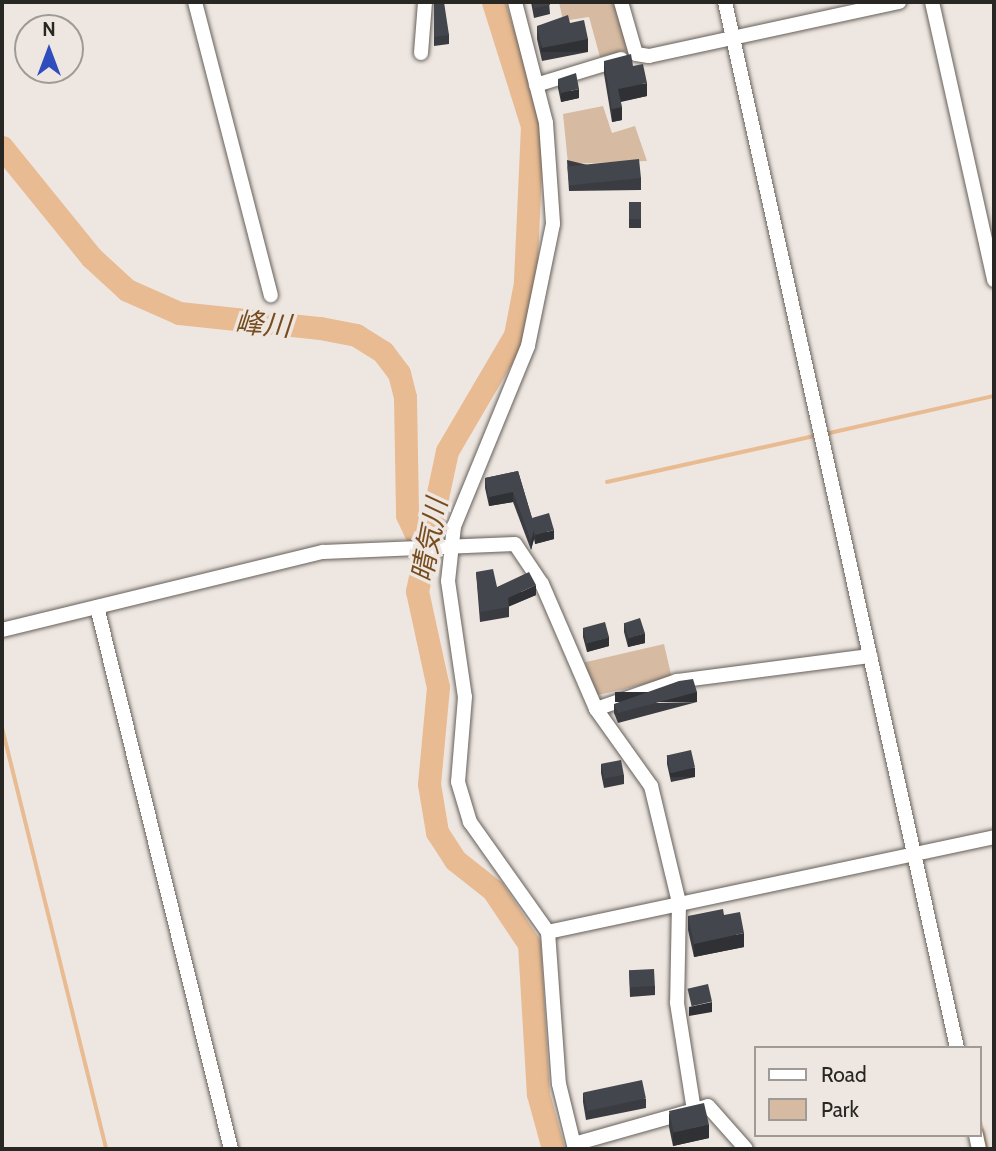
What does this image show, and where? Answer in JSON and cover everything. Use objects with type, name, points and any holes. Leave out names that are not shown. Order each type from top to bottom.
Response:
[{"type":"street","points":[[195,2],[271,295]]},
{"type":"street","points":[[421,53],[425,2]]},
{"type":"street","points":[[515,2],[551,160],[550,260],[528,346],[469,477],[448,547],[451,616],[464,675],[462,802],[482,841],[548,932],[559,1084],[575,1146],[708,1106],[746,1149]]},
{"type":"street","points":[[621,2],[636,54]]},
{"type":"street","points":[[725,2],[957,1046]]},
{"type":"street","points":[[536,85],[636,54],[734,39],[899,2]]},
{"type":"street","points":[[932,2],[994,280]]},
{"type":"street","points":[[2,630],[323,552],[502,542],[525,553],[596,709],[651,786],[679,903],[677,1003],[694,1110]]},
{"type":"street","points":[[97,607],[232,1149]]},
{"type":"street","points":[[596,709],[677,681],[870,656]]},
{"type":"street","points":[[548,932],[994,838]]},
{"type":"green space","points":[[559,2],[628,2],[640,47],[600,57],[589,17],[563,21]]},
{"type":"green space","points":[[603,106],[612,133],[635,126],[647,161],[568,164],[563,114]]},
{"type":"green space","points":[[664,644],[672,678],[593,696],[585,662]]},
{"type":"building","points":[[444,2],[449,35],[434,37],[434,4]]},
{"type":"building","points":[[533,2],[549,2],[550,5],[534,8]]},
{"type":"building","points":[[568,15],[570,23],[584,20],[588,39],[542,48],[537,26]]},
{"type":"building","points":[[631,54],[633,66],[643,64],[647,83],[618,89],[622,107],[612,109],[604,61]]},
{"type":"building","points":[[576,73],[579,89],[561,93],[558,79]]},
{"type":"building","points":[[639,159],[641,178],[569,185],[567,167]]},
{"type":"building","points":[[629,202],[641,202],[641,219],[629,219]]},
{"type":"building","points":[[518,471],[532,518],[549,513],[554,530],[535,535],[534,530],[531,541],[513,492],[489,497],[485,478]]},
{"type":"building","points":[[493,569],[497,587],[529,572],[536,585],[508,598],[509,607],[480,612],[476,572]]},
{"type":"building","points":[[640,618],[645,633],[629,638],[624,623]]},
{"type":"building","points":[[605,622],[609,637],[587,643],[583,628]]},
{"type":"building","points":[[693,679],[697,692],[618,713],[614,704],[679,681]]},
{"type":"building","points":[[691,750],[695,768],[671,773],[667,756]]},
{"type":"building","points":[[621,760],[624,775],[604,779],[601,764]]},
{"type":"building","points":[[723,909],[724,915],[740,912],[744,933],[694,944],[688,916]]},
{"type":"building","points":[[654,969],[655,986],[630,987],[629,970]]},
{"type":"building","points":[[708,984],[712,1002],[692,1006],[688,989]]},
{"type":"building","points":[[642,1080],[646,1099],[587,1111],[583,1092]]},
{"type":"building","points":[[704,1103],[709,1124],[674,1133],[669,1111]]},
{"type":"waterway","name":"晴気川","points":[[493,2],[532,126],[525,283],[515,335],[447,451],[417,591],[438,687],[429,784],[437,832],[455,860],[493,890],[529,944],[538,1094],[553,1149]]},
{"type":"waterway","name":"峰川","points":[[2,147],[91,257],[127,290],[179,313],[320,328],[356,335],[383,352],[399,373],[405,397],[407,515],[423,549]]},
{"type":"waterway","points":[[825,434],[994,396]]},
{"type":"waterway","points":[[607,482],[815,436]]},
{"type":"waterway","points":[[2,726],[107,1149]]},
{"type":"waterway","points":[[982,1128],[987,1149]]}]
